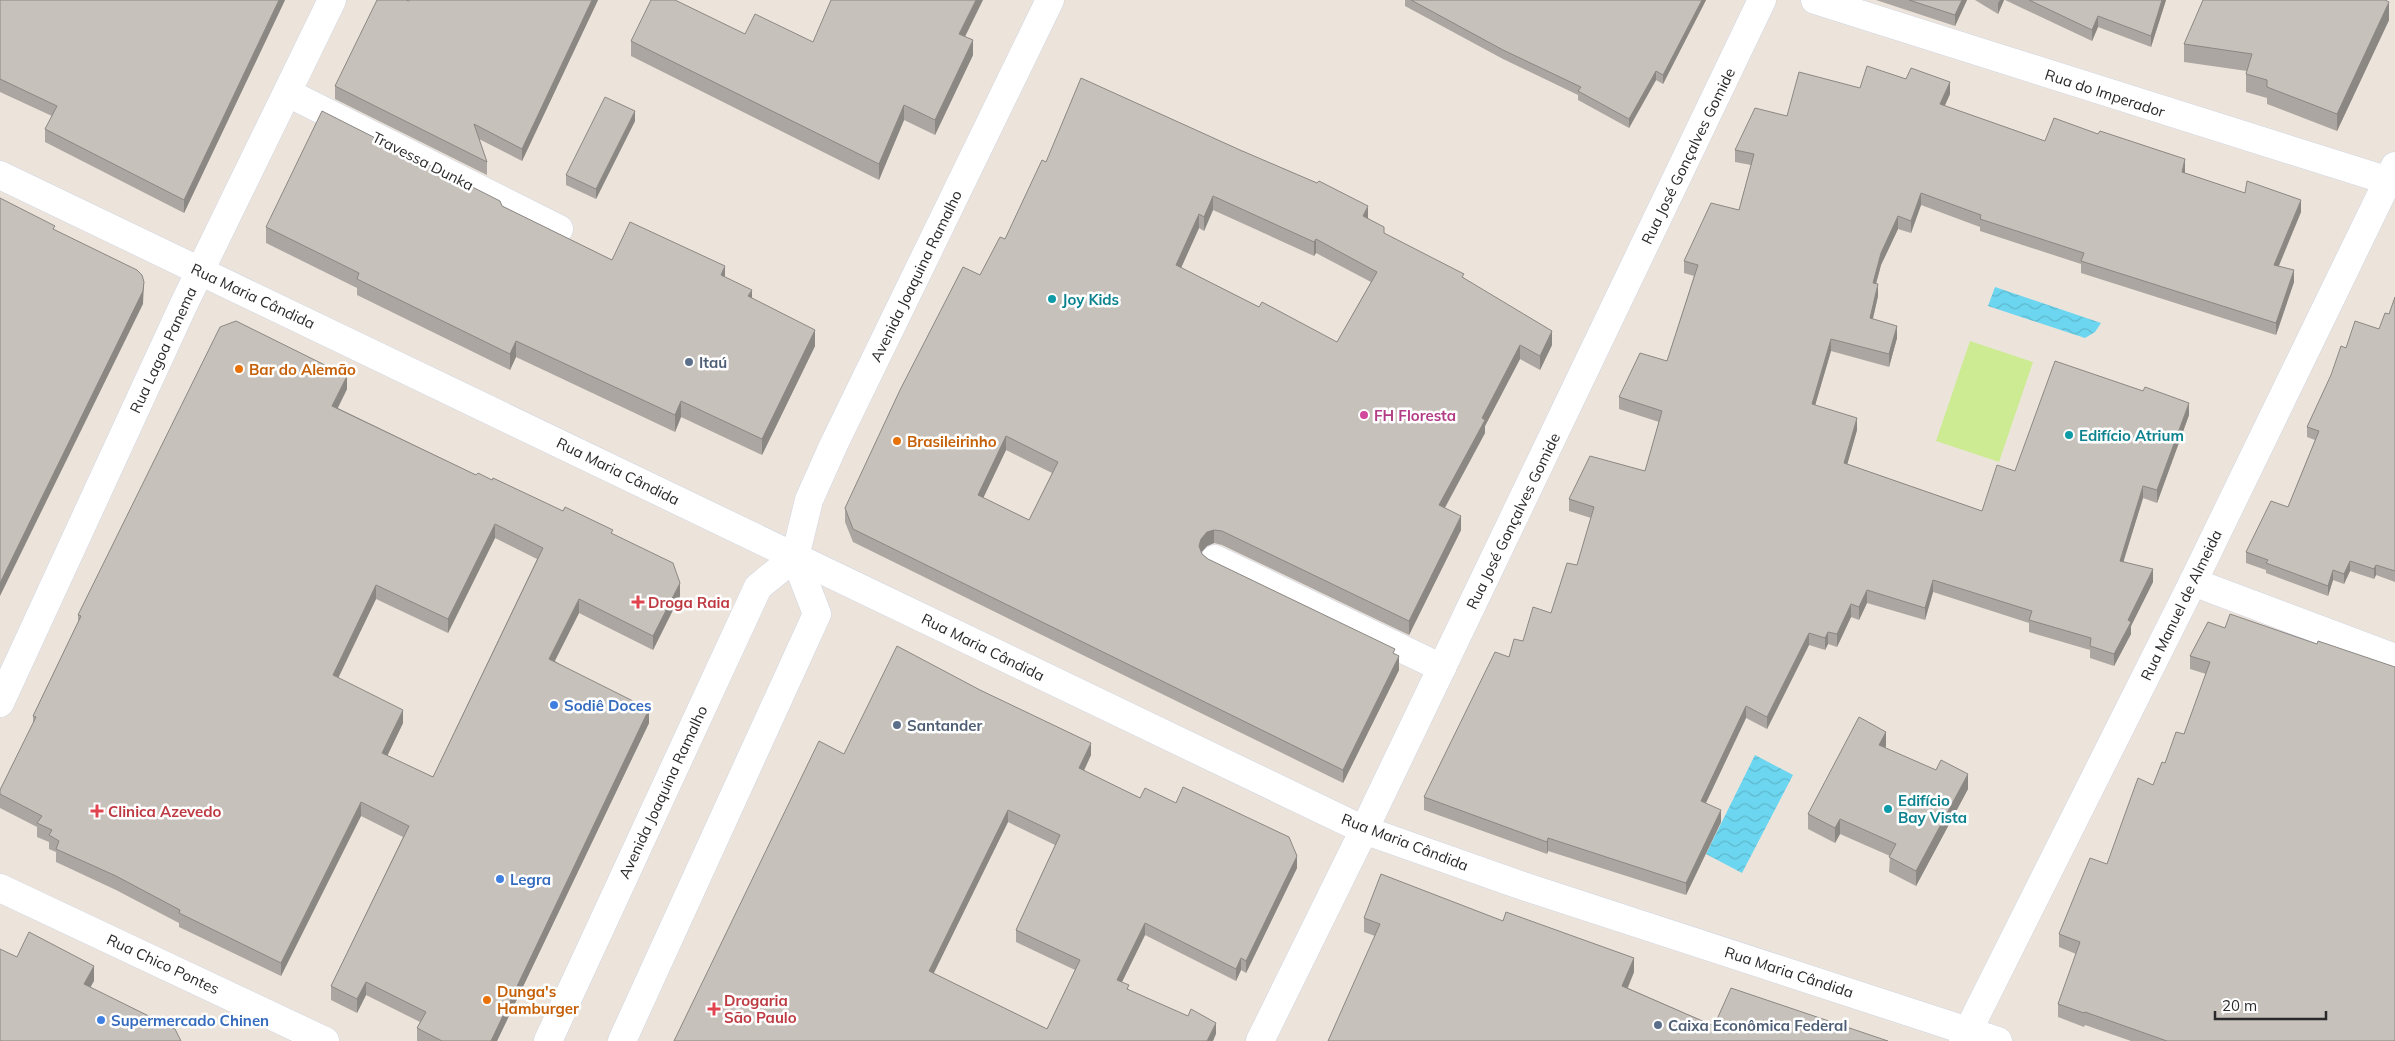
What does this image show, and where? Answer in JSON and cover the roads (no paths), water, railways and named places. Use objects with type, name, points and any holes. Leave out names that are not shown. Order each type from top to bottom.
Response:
[{"type":"street","name":"Rua Lagoa Panema","points":[[0,703],[200,271],[332,0]]},
{"type":"street","name":"Avenida Joaquina Ramalho","points":[[548,1041],[758,586],[795,556],[809,500],[834,444],[1050,0]]},
{"type":"street","name":"Rua José Gonçalves Gomide","points":[[1260,1041],[1364,830],[1762,0]]},
{"type":"street","name":"Rua do Imperador","points":[[1815,0],[2393,177]]},
{"type":"street","name":"Travessa Dunka","points":[[288,93],[559,229]]},
{"type":"street","name":"Rua Maria Cândida","points":[[0,175],[1364,830],[1523,886],[1966,1036],[1998,1041]]},
{"type":"street","name":"Rua Manuel de Almeida","points":[[1966,1036],[2393,177]]},
{"type":"street","points":[[622,1041],[817,614],[795,556]]},
{"type":"street","points":[[1214,559],[1442,668]]},
{"type":"street","points":[[2193,582],[2395,658]]},
{"type":"street","name":"Rua Chico Pontes","points":[[0,888],[325,1041]]},
{"type":"water","points":[[1995,287],[2101,323],[2095,332],[2085,338],[1988,306]]},
{"type":"water","points":[[1755,755],[1793,775],[1742,873],[1706,854]]},
{"type":"place","name":"Joy Kids","points":[[1052,299]]},
{"type":"place","name":"Itaú","points":[[689,362]]},
{"type":"place","name":"Bar do Alemão","points":[[239,369]]},
{"type":"place","name":"FH Floresta","points":[[1364,415]]},
{"type":"place","name":"Edifício Atrium","points":[[2069,435]]},
{"type":"place","name":"Brasileirinho","points":[[897,441]]},
{"type":"place","name":"Droga Raia","points":[[638,602]]},
{"type":"place","name":"Sodiê Doces","points":[[554,705]]},
{"type":"place","name":"Santander","points":[[897,725]]},
{"type":"place","name":"Edifício Bay Vista","points":[[1888,809]]},
{"type":"place","name":"Clinica Azevedo","points":[[97,811]]},
{"type":"place","name":"Legra","points":[[500,879]]},
{"type":"place","name":"Dunga's Hamburger","points":[[487,1000]]},
{"type":"place","name":"Drogaria São Paulo","points":[[714,1009]]},
{"type":"place","name":"Supermercado Chinen","points":[[101,1020]]},
{"type":"place","name":"Caixa Econômica Federal","points":[[1658,1025]]}]
